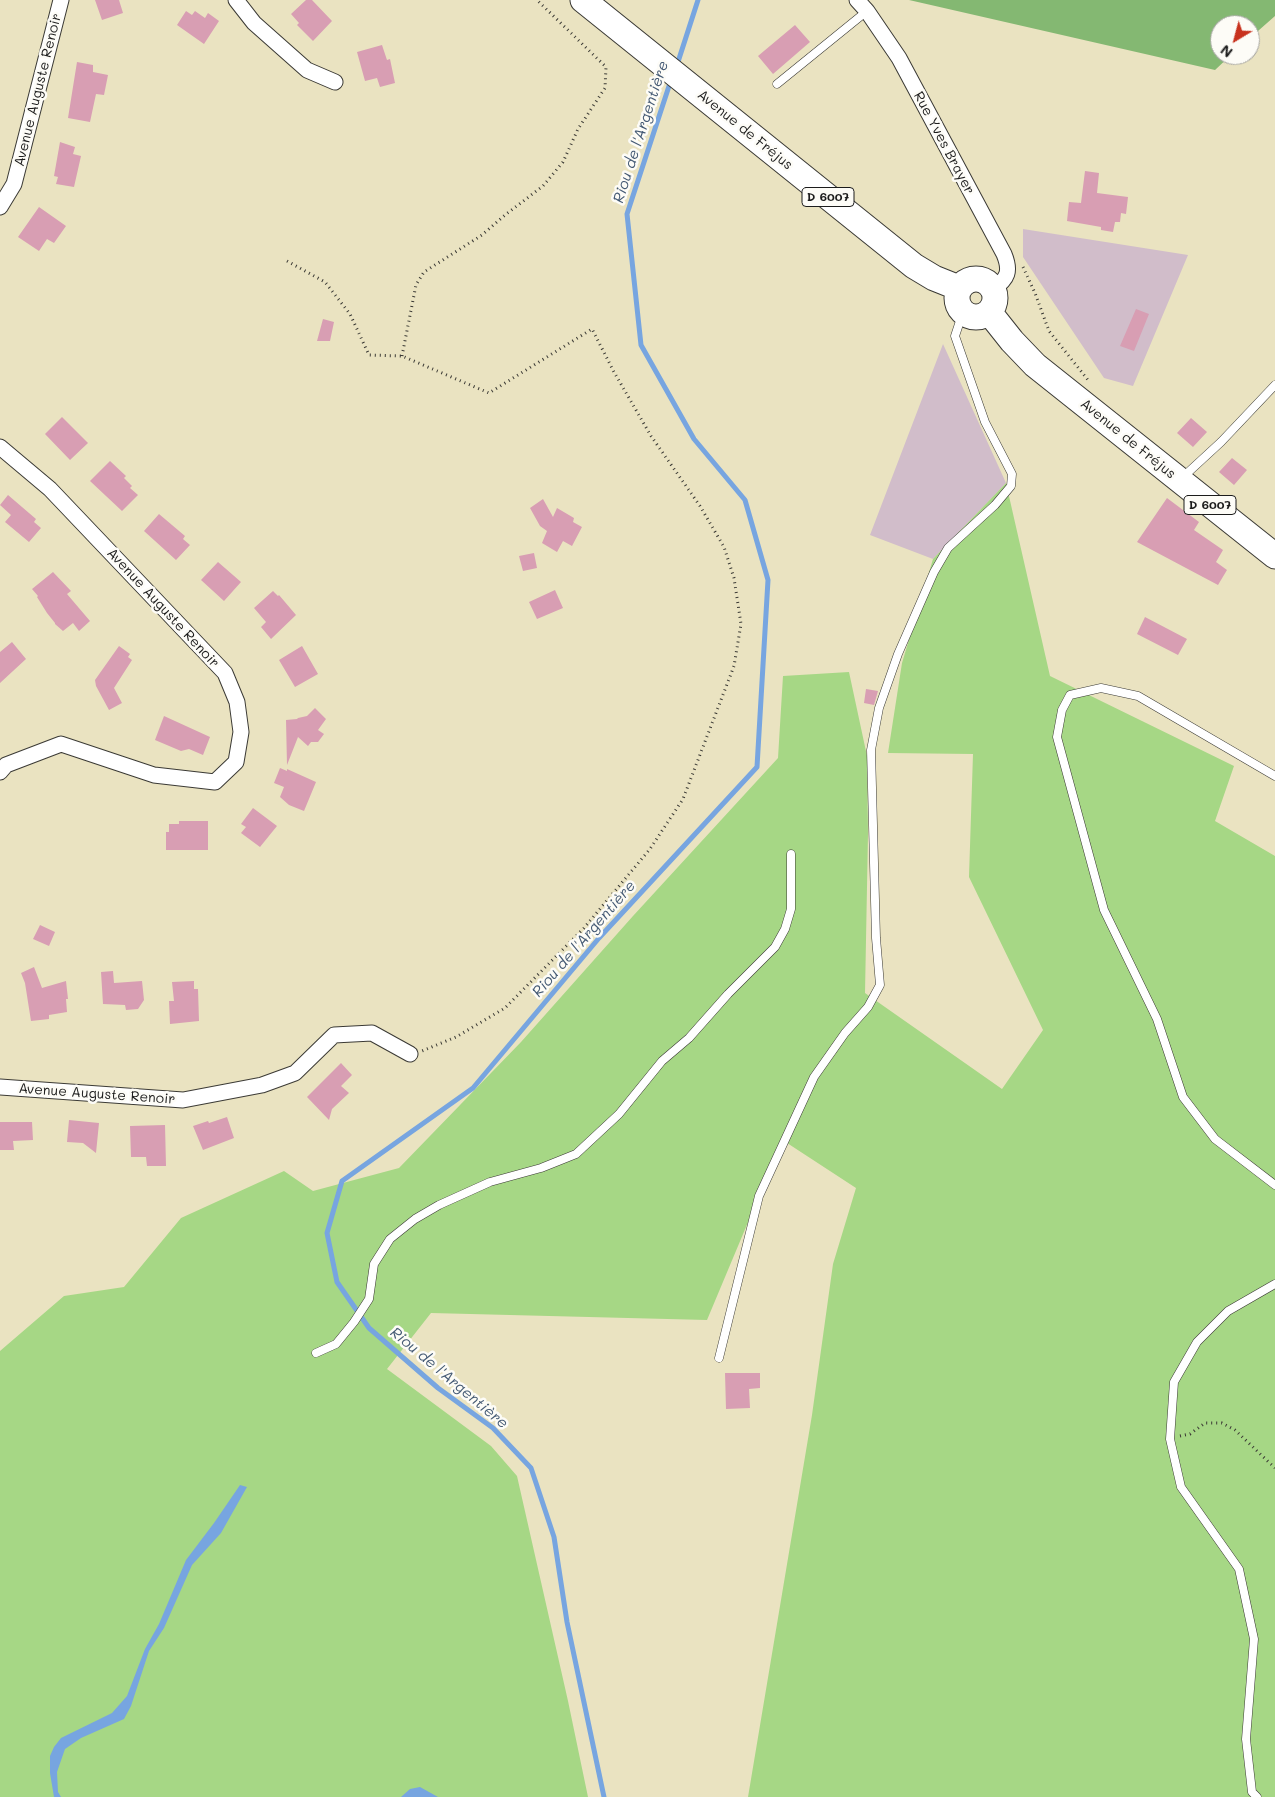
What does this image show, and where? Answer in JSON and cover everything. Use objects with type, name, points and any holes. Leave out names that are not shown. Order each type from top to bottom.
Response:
[{"type":"main road","name":"Avenue de Fréjus","points":[[584,0],[914,266],[934,278],[961,300]]},
{"type":"main road","points":[[972,278],[988,282],[991,300],[981,316],[971,316],[961,300],[965,282],[972,278]]},
{"type":"main road","name":"Avenue de Fréjus","points":[[991,300],[1012,341],[1035,365],[1275,556]]},
{"type":"street","name":"Avenue Auguste Renoir","points":[[0,207],[14,184],[61,0]]},
{"type":"street","points":[[236,0],[254,23],[307,70],[335,82]]},
{"type":"street","name":"Rue Yves Brayer","points":[[862,6],[899,58],[1009,265],[1007,275],[991,300]]},
{"type":"street","name":"Avenue Auguste Renoir","points":[[0,447],[50,489],[225,673],[237,702],[241,732],[236,762],[215,782],[154,775],[61,744],[6,765],[0,772]]},
{"type":"street","name":"Avenue Auguste Renoir","points":[[0,1087],[183,1100],[262,1085],[295,1073],[334,1035],[372,1033],[410,1054]]},
{"type":"lane","points":[[777,84],[862,6]]},
{"type":"lane","points":[[719,1358],[758,1196],[814,1076],[845,1033],[868,1007],[880,985],[876,938],[871,750],[878,708],[898,654],[934,572],[948,548],[995,505],[1011,486],[1012,474],[985,422],[955,336],[961,300]]},
{"type":"lane","points":[[1179,480],[1221,442],[1275,385]]},
{"type":"lane","points":[[1275,776],[1239,757],[1138,696],[1101,688],[1070,695],[1062,710],[1057,737],[1104,910],[1157,1019],[1183,1096],[1215,1139],[1275,1186]]},
{"type":"lane","points":[[316,1354],[336,1344],[354,1322],[369,1299],[374,1264],[390,1239],[415,1220],[439,1206],[490,1182],[541,1168],[576,1154],[619,1114],[662,1061],[689,1038],[728,994],[775,947],[785,929],[791,909],[791,854]]},
{"type":"lane","points":[[1257,1797],[1252,1792],[1246,1739],[1254,1639],[1239,1569],[1181,1486],[1170,1439],[1174,1382],[1197,1342],[1228,1311],[1275,1284]]},
{"type":"path","points":[[402,356],[416,285],[424,272],[482,235],[543,186],[563,162],[578,129],[605,88],[606,67],[537,0]]},
{"type":"path","points":[[287,261],[325,282],[350,314],[369,355],[402,356],[489,392],[592,329],[651,436],[700,506],[724,547],[734,578],[740,624],[734,666],[683,799],[650,850],[584,928],[505,1008],[456,1037],[410,1054]]},
{"type":"path","points":[[1170,1439],[1190,1434],[1205,1423],[1222,1423],[1235,1430],[1275,1468]]},
{"type":"shaded area","points":[[1023,229],[1188,255],[1133,386],[1104,378],[1023,257]]},
{"type":"shaded area","points":[[943,344],[1006,483],[933,559],[870,535]]},
{"type":"green space","points":[[909,0],[1275,0],[1275,16],[1260,29],[1260,15],[1210,15],[1210,65],[1220,65],[1215,70]]},
{"type":"green space","points":[[1006,483],[1050,676],[1234,766],[1215,821],[1275,856],[1275,1797],[748,1797],[812,1415],[833,1264],[856,1188],[784,1141],[707,1320],[431,1313],[387,1369],[491,1446],[517,1476],[588,1797],[0,1797],[0,1351],[64,1296],[124,1287],[181,1218],[284,1171],[313,1191],[399,1168],[521,1042],[778,758],[783,676],[849,672],[867,756],[868,834],[865,993],[1002,1089],[1043,1030],[969,877],[973,754],[888,753],[902,663],[933,559]]},
{"type":"water","points":[[240,1485],[247,1487],[221,1533],[192,1565],[164,1628],[149,1651],[131,1706],[124,1719],[81,1738],[65,1749],[57,1772],[58,1792],[61,1797],[54,1797],[50,1773],[50,1756],[54,1747],[61,1738],[112,1713],[127,1696],[145,1649],[159,1624],[186,1560]]},
{"type":"water","points":[[420,1787],[438,1797],[401,1797],[410,1789]]},
{"type":"building","points":[[95,0],[119,0],[123,13],[102,20]]},
{"type":"building","points":[[306,0],[312,0],[332,21],[313,41],[297,25],[299,23],[291,14]]},
{"type":"building","points":[[186,11],[192,15],[195,11],[205,18],[208,13],[219,21],[204,44],[177,25]]},
{"type":"building","points":[[795,25],[810,42],[773,74],[758,56]]},
{"type":"building","points":[[382,45],[387,60],[390,59],[395,83],[380,87],[377,78],[365,81],[357,52]]},
{"type":"building","points":[[77,62],[93,65],[93,72],[108,75],[104,95],[96,94],[90,122],[68,118]]},
{"type":"building","points":[[60,142],[75,147],[73,154],[81,156],[74,187],[56,184],[58,177],[54,176]]},
{"type":"building","points":[[1085,171],[1099,173],[1097,193],[1128,197],[1126,214],[1121,213],[1120,222],[1115,222],[1113,232],[1101,230],[1101,227],[1067,221],[1069,202],[1081,203]]},
{"type":"building","points":[[39,207],[66,226],[54,243],[47,239],[39,251],[18,237]]},
{"type":"building","points":[[1136,309],[1149,314],[1134,351],[1120,346]]},
{"type":"building","points":[[323,319],[334,322],[330,341],[317,341]]},
{"type":"building","points":[[62,417],[88,443],[70,460],[45,434]]},
{"type":"building","points":[[1191,418],[1207,432],[1193,447],[1177,433]]},
{"type":"building","points":[[1232,458],[1247,470],[1234,485],[1219,472]]},
{"type":"building","points":[[110,461],[126,476],[124,478],[132,486],[130,488],[138,495],[122,511],[90,481]]},
{"type":"building","points":[[8,495],[36,519],[34,522],[41,528],[29,542],[5,522],[11,515],[0,505]]},
{"type":"building","points":[[1167,498],[1199,522],[1194,530],[1223,550],[1216,562],[1227,570],[1218,585],[1137,542]]},
{"type":"building","points":[[543,499],[553,517],[557,508],[574,518],[573,522],[582,527],[572,546],[563,541],[557,552],[542,543],[547,531],[540,526],[530,508]]},
{"type":"building","points":[[159,514],[185,536],[183,539],[190,545],[176,560],[144,531]]},
{"type":"building","points":[[534,553],[537,568],[523,571],[519,556]]},
{"type":"building","points":[[218,562],[241,582],[224,601],[201,580]]},
{"type":"building","points":[[53,572],[71,591],[67,594],[90,621],[79,631],[73,623],[63,631],[55,624],[32,589]]},
{"type":"building","points":[[555,590],[563,608],[537,619],[529,602]]},
{"type":"building","points":[[273,591],[279,595],[296,615],[271,639],[261,627],[266,622],[254,608]]},
{"type":"building","points":[[1145,617],[1187,639],[1178,655],[1137,634]]},
{"type":"building","points":[[12,642],[26,659],[0,683],[0,652]]},
{"type":"building","points":[[119,646],[130,654],[128,657],[132,660],[114,688],[122,703],[109,710],[96,686],[95,680]]},
{"type":"building","points":[[302,646],[318,674],[295,687],[279,660]]},
{"type":"building","points":[[866,689],[878,691],[874,705],[864,703]]},
{"type":"building","points":[[315,708],[326,719],[318,730],[324,734],[318,742],[311,742],[308,746],[298,737],[287,765],[286,720],[307,716]]},
{"type":"building","points":[[164,716],[210,737],[203,755],[189,749],[181,751],[155,740]]},
{"type":"building","points":[[280,768],[287,771],[287,769],[316,782],[304,811],[289,805],[280,797],[284,787],[274,783]]},
{"type":"building","points":[[253,808],[277,826],[260,847],[241,833],[246,827],[241,824]]},
{"type":"building","points":[[179,821],[208,821],[208,850],[166,850],[166,832],[169,832],[169,824],[179,824]]},
{"type":"building","points":[[40,925],[55,932],[49,946],[33,939]]},
{"type":"building","points":[[34,967],[42,988],[66,981],[67,1012],[49,1015],[49,1019],[31,1021],[25,983],[21,973]]},
{"type":"building","points":[[113,971],[114,983],[142,981],[144,1000],[138,1009],[126,1010],[125,1005],[103,1004],[101,972]]},
{"type":"building","points":[[194,981],[194,989],[198,989],[199,1021],[170,1024],[169,1001],[174,1001],[172,982]]},
{"type":"building","points":[[341,1063],[352,1075],[341,1086],[349,1093],[332,1109],[329,1120],[307,1097]]},
{"type":"building","points":[[227,1117],[234,1138],[203,1150],[193,1126]]},
{"type":"building","points":[[69,1120],[99,1123],[96,1153],[83,1143],[67,1142]]},
{"type":"building","points":[[0,1122],[32,1122],[33,1140],[13,1141],[14,1150],[0,1150]]},
{"type":"building","points":[[165,1125],[166,1166],[147,1166],[146,1157],[131,1157],[130,1126]]},
{"type":"building","points":[[725,1373],[760,1373],[760,1388],[749,1389],[750,1408],[726,1409]]},
{"type":"waterway","name":"Riou de l'Argentière","points":[[677,65],[698,0]]},
{"type":"waterway","name":"Riou de l'Argentière","points":[[604,1797],[567,1622],[554,1537],[531,1468],[493,1428],[438,1388],[369,1328],[337,1282],[327,1233],[342,1181],[473,1088],[599,938],[757,767],[768,580],[745,500],[694,439],[641,345],[627,214],[671,80]]}]
